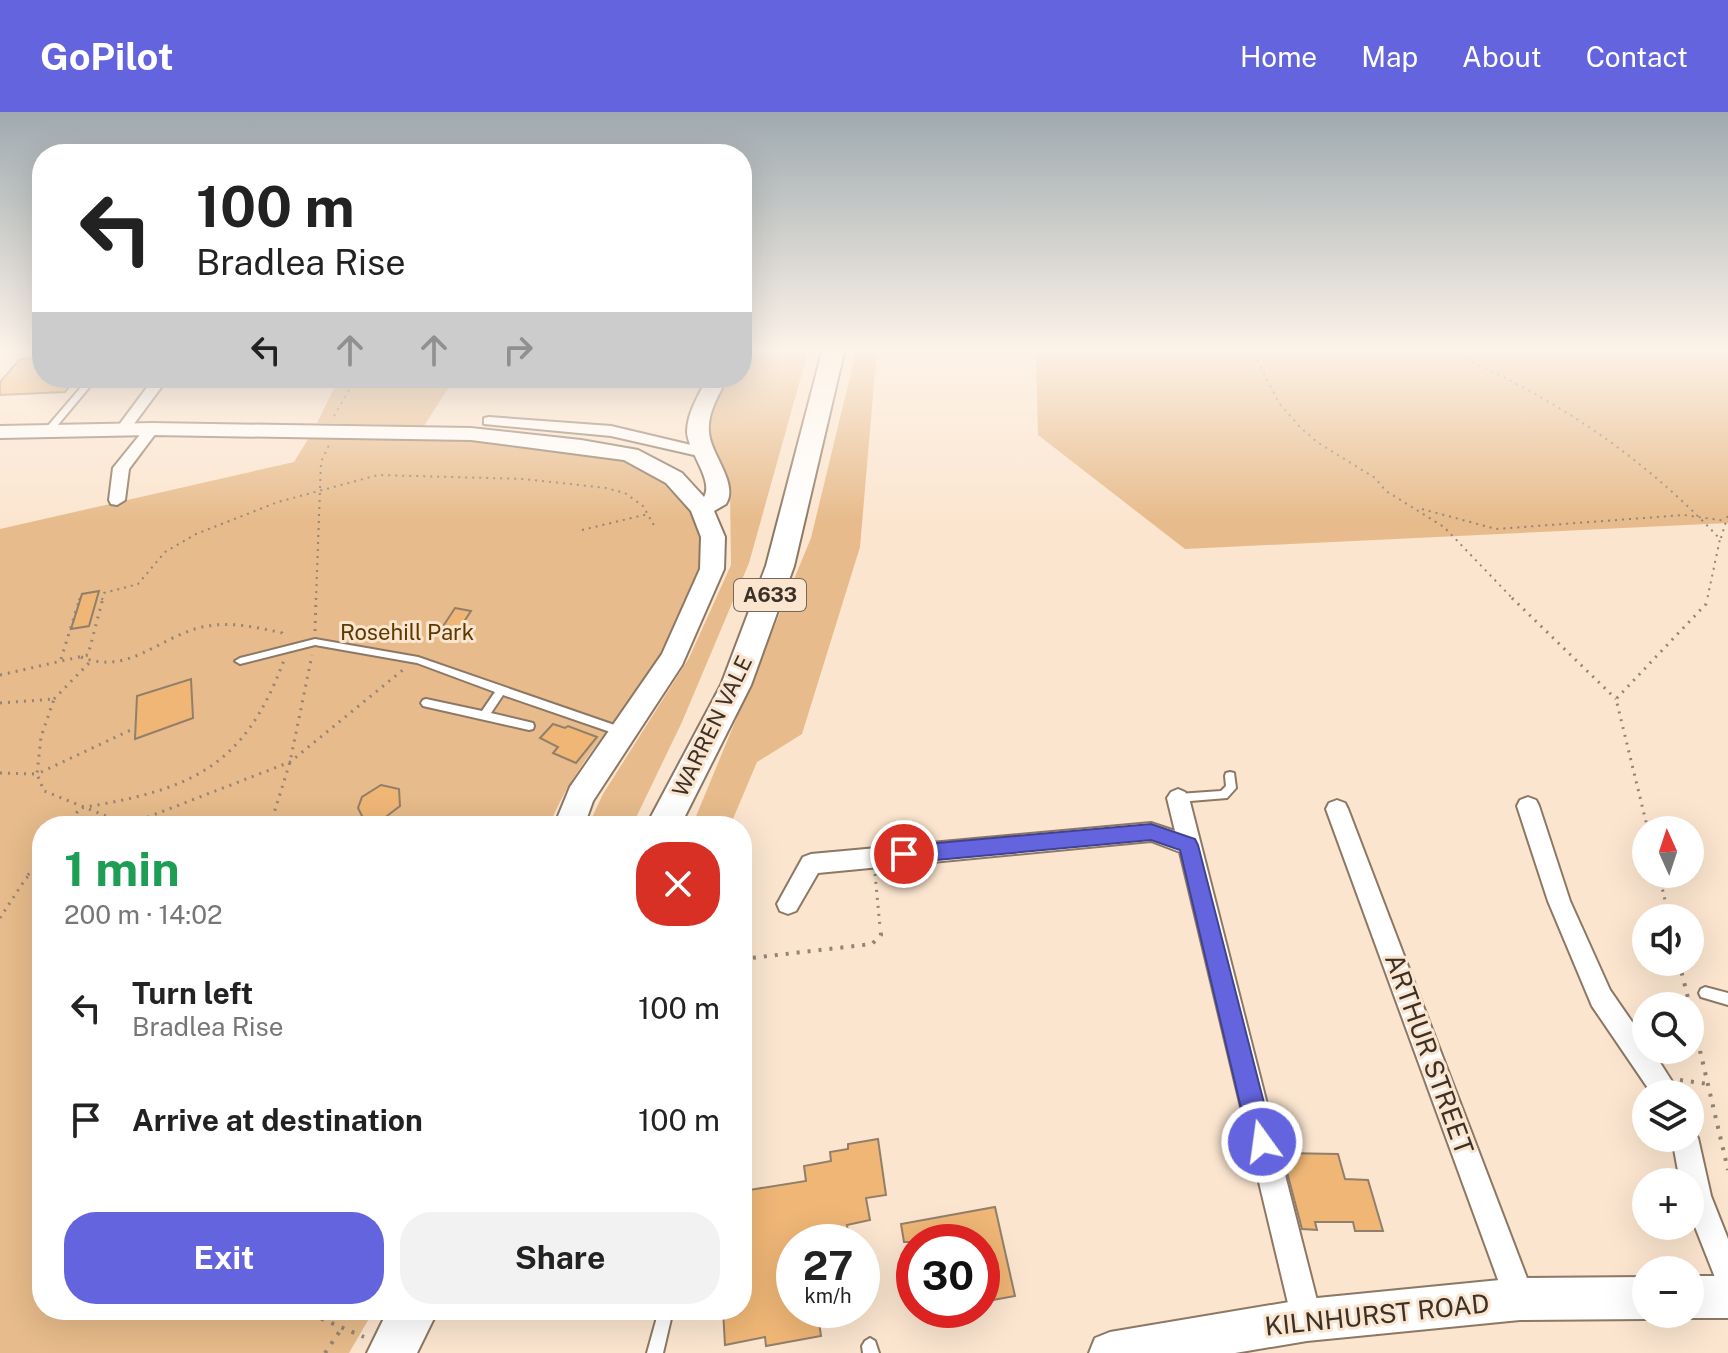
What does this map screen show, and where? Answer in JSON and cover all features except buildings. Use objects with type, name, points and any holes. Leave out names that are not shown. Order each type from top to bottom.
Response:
[{"type":"main road","name":"WARREN VALE","points":[[668,816],[736,685],[780,566],[820,406]]},
{"type":"main road","points":[[391,1353],[409,1320]]},
{"type":"street","points":[[123,429],[140,406]]},
{"type":"street","points":[[701,508],[718,499],[719,489],[698,433],[705,406]]},
{"type":"street","points":[[489,421],[611,431],[703,452]]},
{"type":"street","points":[[0,432],[152,429],[471,434],[581,446],[630,455],[674,478],[701,508],[713,537],[712,569],[673,658],[580,796],[573,816]]},
{"type":"street","points":[[117,500],[121,468],[152,429]]},
{"type":"street","points":[[1178,798],[1307,1320]]},
{"type":"street","points":[[1528,806],[1559,901],[1601,998],[1657,1080]]},
{"type":"street","name":"ARTHUR STREET","points":[[1337,809],[1520,1299]]},
{"type":"street","points":[[788,904],[811,864],[1151,832],[1188,845]]},
{"type":"street","points":[[1688,1152],[1697,1196],[1728,1275]]},
{"type":"street","points":[[1704,1297],[1728,1297]]},
{"type":"street","name":"KILNHURST ROAD","points":[[1110,1353],[1307,1320],[1520,1299],[1632,1298]]},
{"type":"lane","points":[[49,430],[69,406]]},
{"type":"lane","points":[[240,661],[315,642],[418,660],[622,732]]},
{"type":"lane","points":[[484,715],[501,690]]},
{"type":"lane","points":[[426,703],[529,726]]},
{"type":"lane","points":[[1178,798],[1223,795],[1231,788],[1230,776]]},
{"type":"lane","points":[[1705,993],[1728,999]]},
{"type":"lane","points":[[655,1353],[663,1320]]},
{"type":"path","points":[[273,816],[290,762],[315,642],[321,462],[343,406]]},
{"type":"path","points":[[1282,406],[1317,442],[1444,527],[1454,541],[1616,699],[1645,816]]},
{"type":"path","points":[[1557,406],[1608,435],[1649,466],[1720,539]]},
{"type":"path","points":[[0,675],[88,655],[104,593],[138,584],[165,552],[196,534],[354,479],[400,473],[524,479],[615,490],[643,506],[656,529]]},
{"type":"path","points":[[1416,507],[1496,529],[1684,515],[1726,521]]},
{"type":"path","points":[[582,530],[648,514]]},
{"type":"path","points":[[1616,699],[1706,604],[1728,515]]},
{"type":"path","points":[[61,661],[81,594]]},
{"type":"path","points":[[74,816],[80,808],[144,799],[183,785],[218,764],[247,738],[279,679],[288,648],[282,633],[249,625],[213,626],[191,630],[143,655],[110,665],[90,662],[81,657]]},
{"type":"path","points":[[152,816],[290,762],[336,727],[372,692],[418,660]]},
{"type":"path","points":[[90,662],[54,699],[41,737],[37,774],[44,791],[101,816]]},
{"type":"path","points":[[0,703],[9,705],[54,699]]},
{"type":"path","points":[[0,773],[13,776],[52,770],[95,744],[135,728]]},
{"type":"path","points":[[752,958],[872,944],[881,935],[873,857]]},
{"type":"path","points":[[0,918],[32,870]]},
{"type":"path","points":[[26,878],[32,874]]},
{"type":"path","points":[[1703,1064],[1728,1170]]},
{"type":"path","points":[[324,1320],[342,1328],[325,1353]]},
{"type":"green space","points":[[325,406],[437,406],[424,426],[317,423]]},
{"type":"green space","points":[[715,406],[793,406],[749,563],[682,722],[637,816],[593,816],[603,794],[689,658],[731,565],[730,491],[707,428]]},
{"type":"green space","points":[[843,406],[872,406],[860,547],[802,734],[757,762],[734,816],[696,816],[811,538]]},
{"type":"green space","points":[[1037,406],[1728,406],[1728,523],[1185,549],[1038,435]]},
{"type":"green space","name":"Rosehill Park","points":[[310,436],[465,441],[625,459],[663,480],[693,510],[700,526],[702,544],[694,583],[661,653],[633,697],[588,756],[554,816],[32,816],[32,1320],[368,1320],[349,1353],[0,1353],[0,529],[294,462]]},
{"type":"route","points":[[904,854],[1151,832],[1188,845],[1262,1142]]}]
